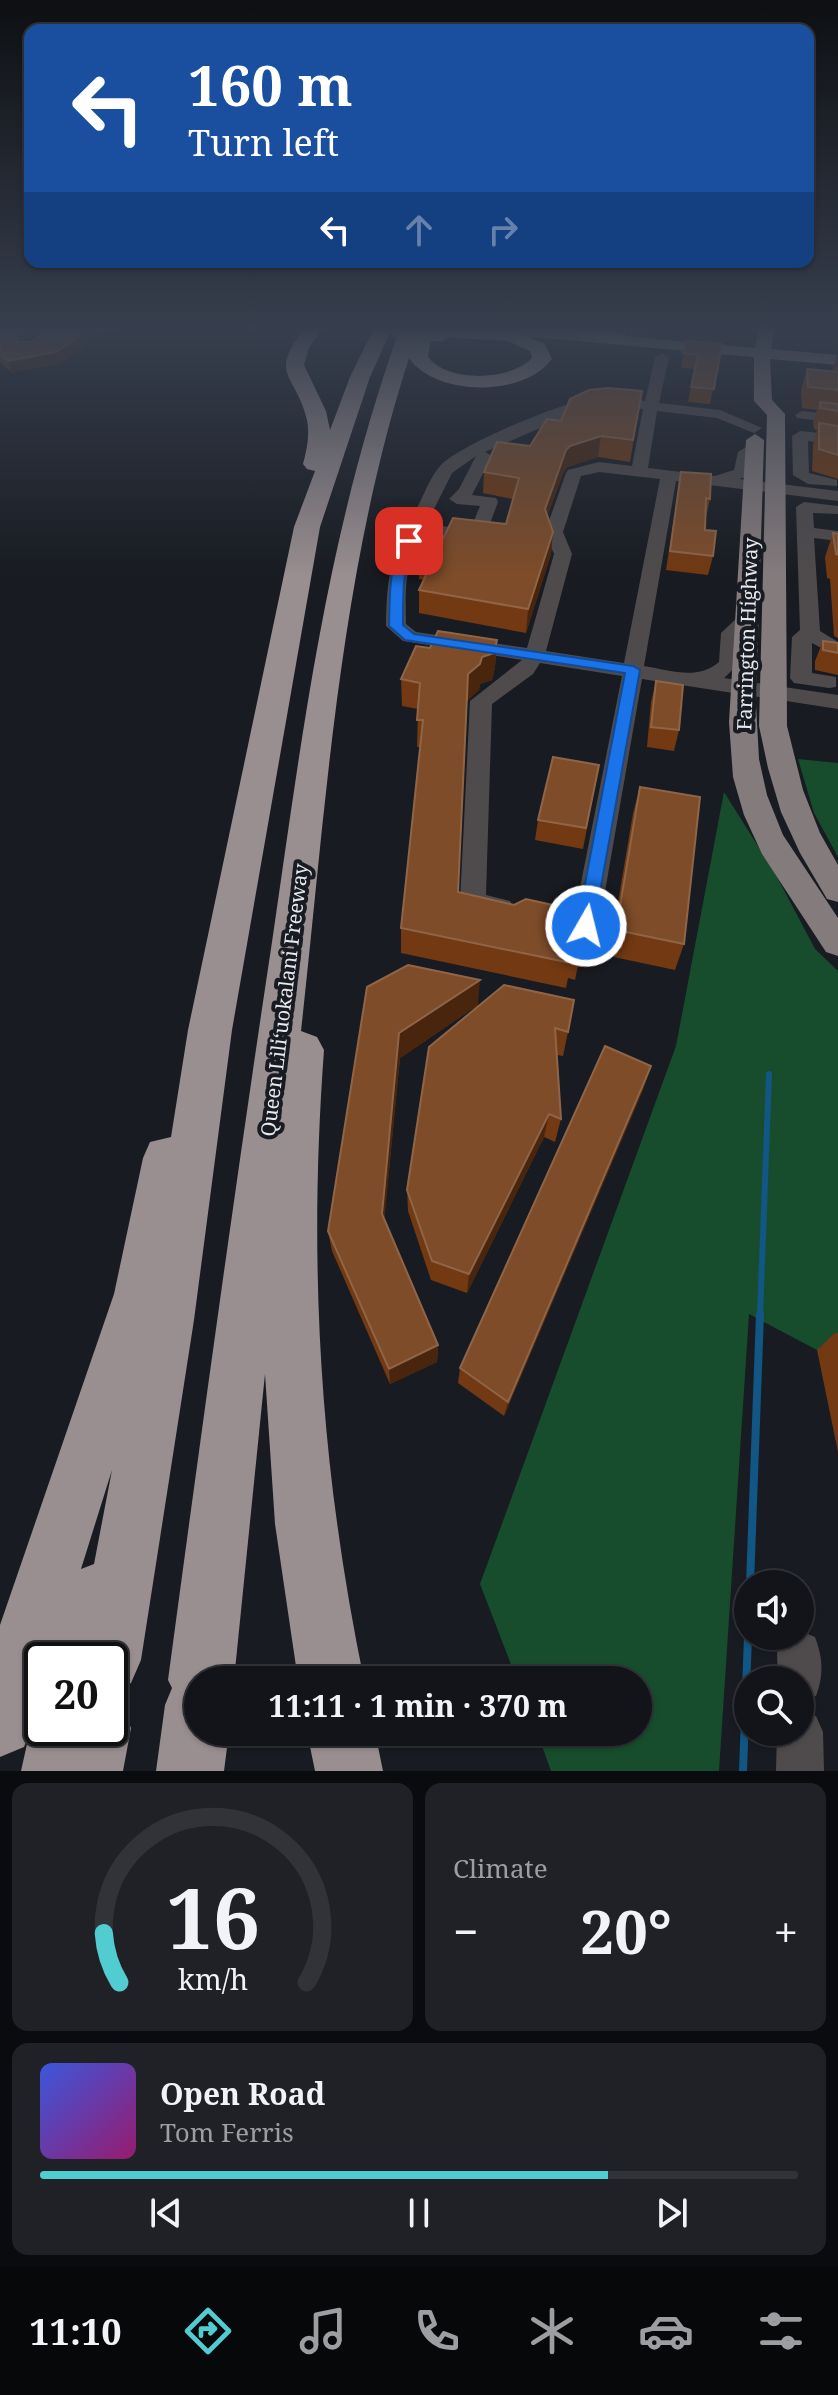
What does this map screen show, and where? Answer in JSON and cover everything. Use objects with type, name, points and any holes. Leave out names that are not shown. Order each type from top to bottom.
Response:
[{"type":"highway","points":[[307,527],[306,494],[322,434],[314,411]]},
{"type":"highway","points":[[111,1642],[167,1320],[210,1030],[307,527],[348,411]]},
{"type":"highway","name":"Queen Liliʻuokalani Freeway","points":[[203,1666],[315,747],[355,512],[374,432],[385,411]]},
{"type":"highway","points":[[329,1666],[305,1506],[293,1383],[288,1284],[299,1083],[333,753],[332,652]]},
{"type":"highway","points":[[0,1723],[140,1294],[211,932],[264,751]]},
{"type":"highway","points":[[85,1642],[167,1320]]},
{"type":"highway","points":[[55,1771],[60,1746]]},
{"type":"highway","points":[[89,1771],[94,1746]]},
{"type":"highway","points":[[190,1771],[193,1746]]},
{"type":"highway","points":[[344,1746],[349,1771]]},
{"type":"main road","name":"Farrington Highway","points":[[753,411],[754,438],[764,487],[775,690],[773,726],[781,767],[802,822],[838,890]]},
{"type":"main road","name":"Farrington Highway","points":[[774,411],[776,414],[747,619],[742,727],[752,795],[782,862],[838,943]]},
{"type":"street","points":[[567,411],[504,436],[496,454],[477,454],[445,470],[401,556],[396,582],[396,626],[410,637],[744,686],[834,692]]},
{"type":"street","points":[[639,471],[650,411]]},
{"type":"street","points":[[691,411],[720,414],[730,411]]},
{"type":"street","points":[[719,480],[742,473],[744,455],[754,438],[720,414]]},
{"type":"street","points":[[802,415],[838,419]]},
{"type":"street","points":[[805,540],[837,541],[835,499],[814,481],[801,475],[806,455],[800,436],[802,427],[821,428]]},
{"type":"street","points":[[800,436],[838,440]]},
{"type":"street","points":[[440,530],[457,499],[466,492],[477,454]]},
{"type":"street","points":[[669,475],[586,926],[473,902],[481,701],[526,670],[535,655],[563,554],[554,532],[574,473],[599,467],[719,480],[835,499]]},
{"type":"street","points":[[417,526],[476,537],[490,502],[431,496]]},
{"type":"street","points":[[810,633],[804,507],[835,499]]},
{"type":"street","points":[[703,680],[729,664],[731,633],[747,619]]},
{"type":"street","points":[[810,633],[802,637],[801,678],[834,692]]},
{"type":"street","points":[[810,633],[838,651]]},
{"type":"street","points":[[800,1746],[800,1771]]},
{"type":"green space","points":[[798,759],[838,763],[838,857],[814,813]]},
{"type":"green space","points":[[724,792],[776,875],[815,949],[838,971],[838,1351],[817,1350],[749,1314],[719,1771],[551,1771],[542,1746],[652,1746],[652,1666],[512,1666],[480,1584],[676,1046]]},
{"type":"building","points":[[565,411],[638,411],[633,440],[601,436],[566,450],[545,509],[553,532],[528,609],[419,590],[434,558],[419,556],[425,541],[441,543],[453,518],[506,524],[519,478],[484,472],[497,442],[530,446],[547,419],[561,421]]},
{"type":"building","points":[[819,423],[838,426],[838,455],[819,449]]},
{"type":"building","points":[[681,472],[711,474],[710,499],[706,498],[705,530],[716,531],[713,556],[670,551]]},
{"type":"building","points":[[833,533],[838,534],[838,555],[836,554]]},
{"type":"building","points":[[438,631],[497,640],[494,653],[482,657],[480,664],[468,674],[458,892],[514,905],[526,899],[589,913],[581,954],[573,952],[571,963],[401,928],[423,720],[417,720],[420,683],[401,679],[416,646],[430,648]]},
{"type":"building","points":[[823,641],[838,643],[838,653],[823,650]]},
{"type":"building","points":[[656,681],[683,685],[679,730],[651,727]]},
{"type":"building","points":[[553,757],[599,765],[586,828],[538,820]]},
{"type":"building","points":[[640,787],[700,797],[684,944],[616,930]]},
{"type":"building","points":[[408,965],[480,980],[399,1033],[382,1214],[438,1345],[389,1369],[328,1231],[367,987]]},
{"type":"building","points":[[504,985],[574,1000],[568,1032],[555,1028],[561,1119],[549,1114],[469,1274],[432,1261],[407,1190],[429,1047]]},
{"type":"building","points":[[605,1046],[651,1066],[508,1402],[460,1368]]},
{"type":"waterway","points":[[760,1316],[769,1074]]},
{"type":"waterway","points":[[751,1570],[760,1314]]},
{"type":"waterway","points":[[743,1771],[747,1650]]},
{"type":"route","points":[[409,541],[401,556],[396,582],[396,626],[410,637],[633,670],[586,926]]}]
